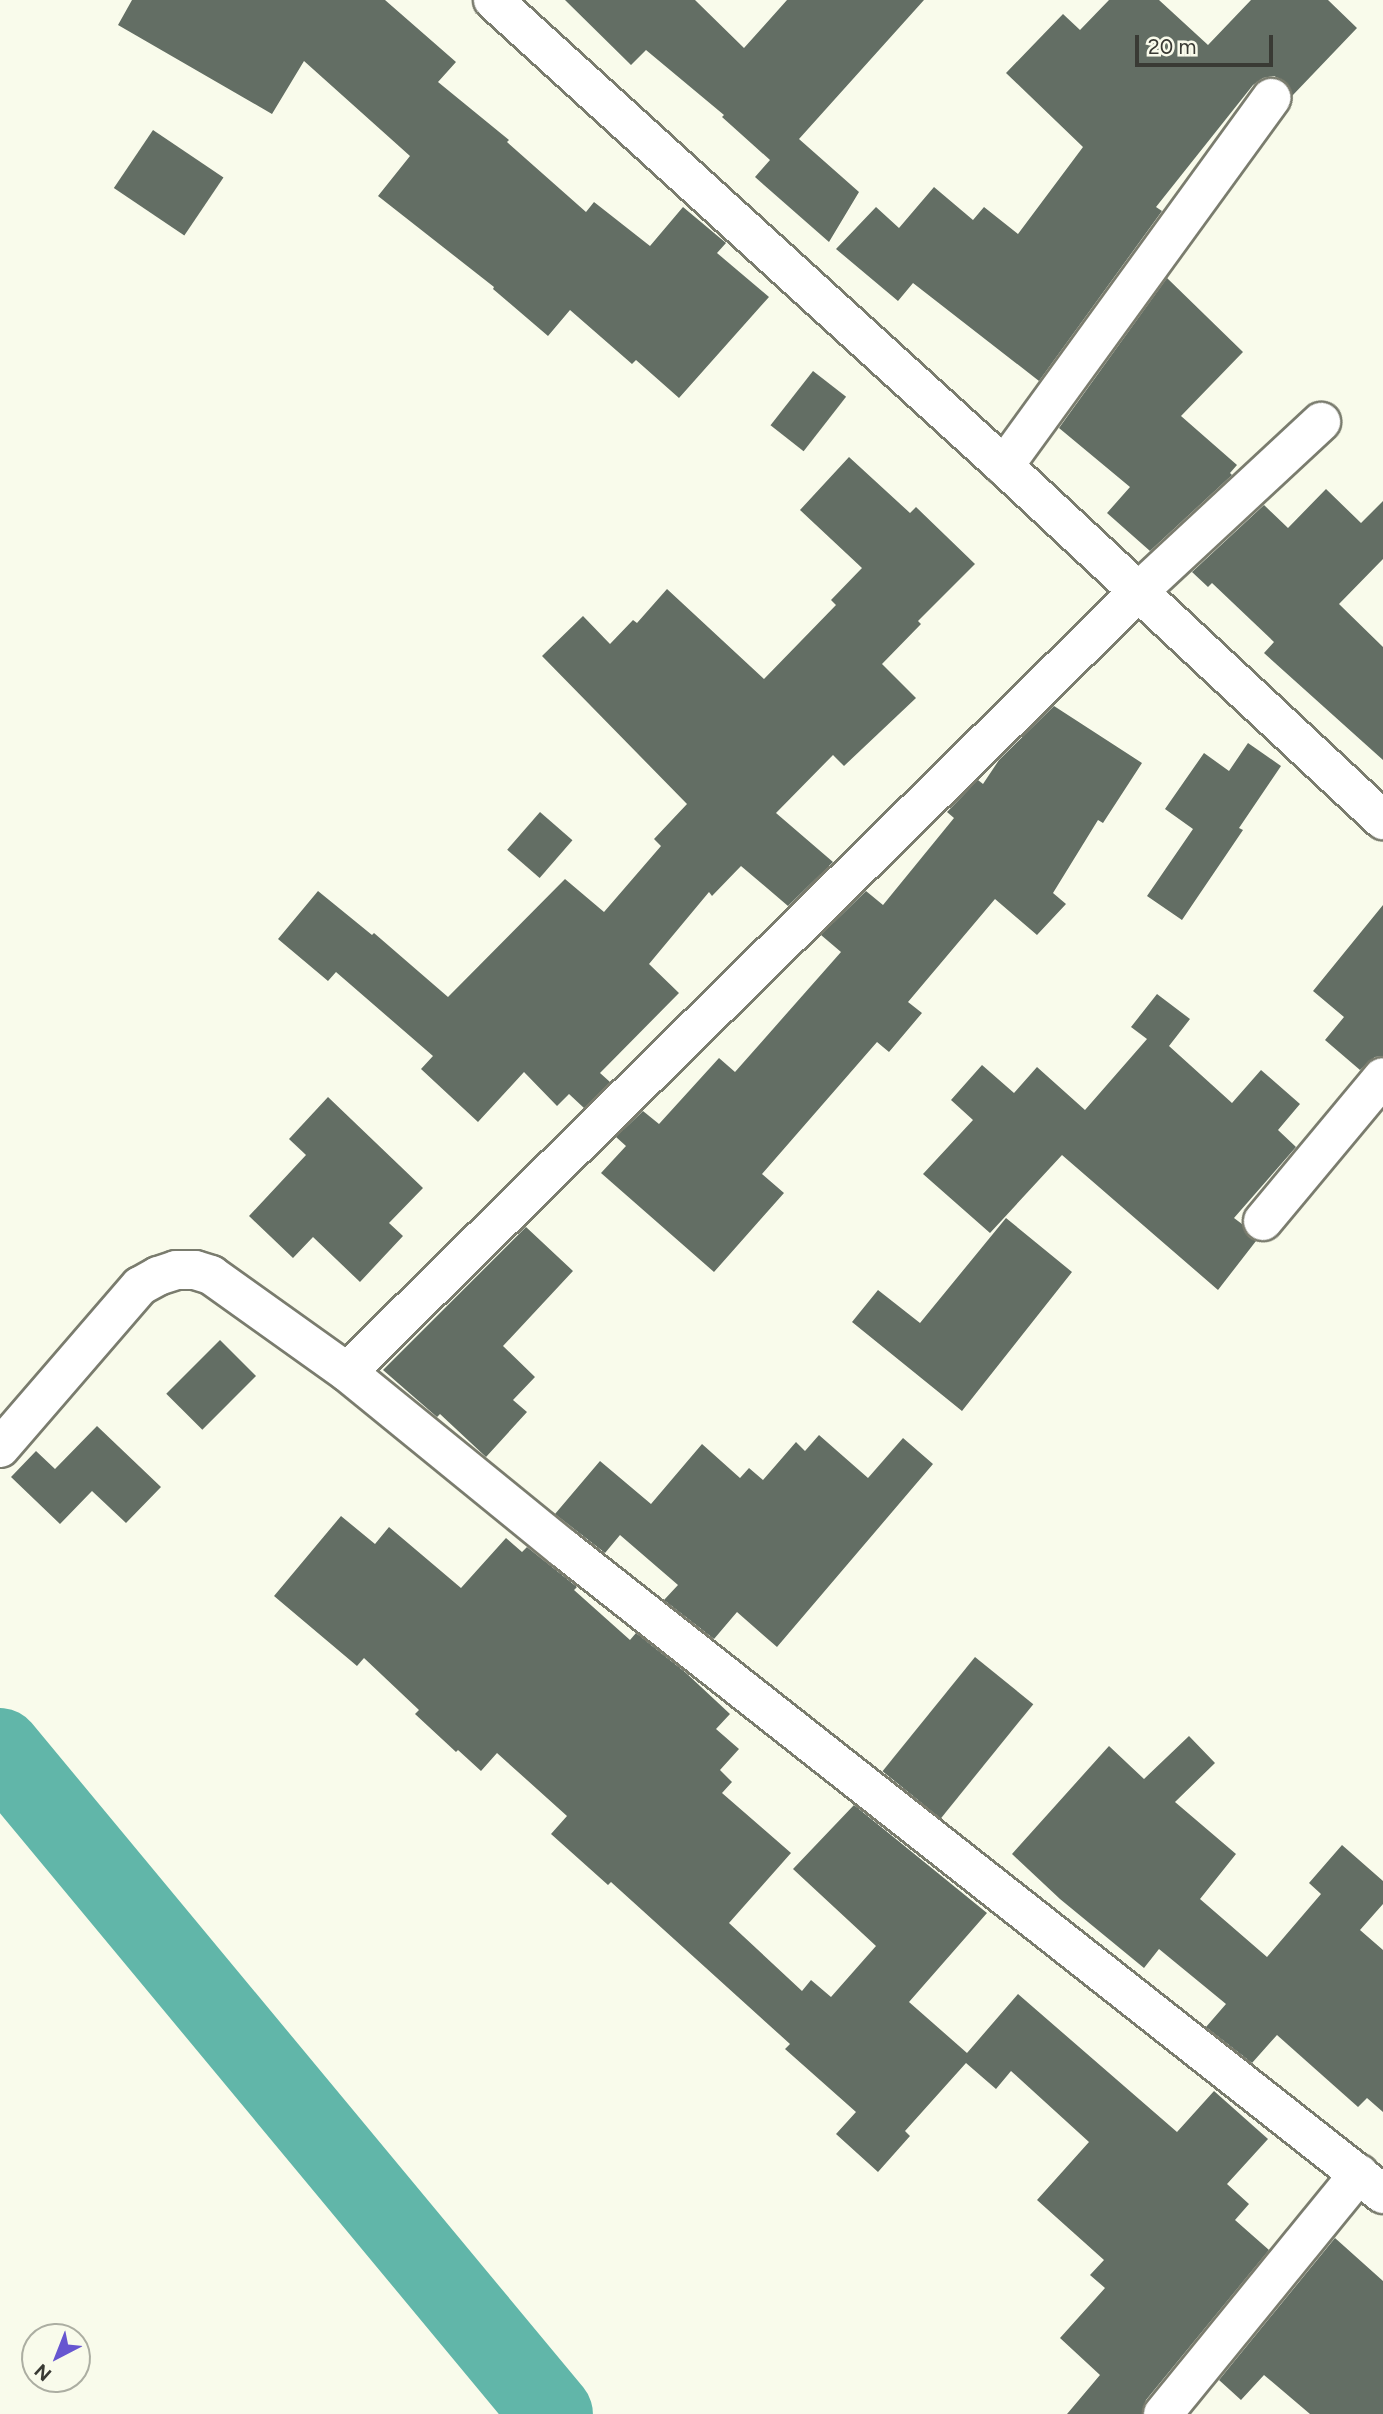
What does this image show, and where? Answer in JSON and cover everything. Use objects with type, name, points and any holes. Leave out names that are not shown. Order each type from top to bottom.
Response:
[{"type":"street","points":[[493,0],[1004,466],[1383,820]]},
{"type":"street","points":[[1004,466],[1271,98]]},
{"type":"street","points":[[347,1372],[1138,592],[1321,422]]},
{"type":"street","points":[[1263,1221],[1383,1077]]},
{"type":"street","points":[[0,1448],[140,1286],[176,1270],[195,1270],[211,1275],[347,1372],[563,1548],[1371,2184],[1163,2414]]},
{"type":"building","points":[[132,0],[385,0],[456,62],[438,82],[509,140],[507,142],[586,212],[594,202],[650,246],[683,207],[726,243],[717,253],[769,297],[679,398],[636,360],[632,364],[570,310],[548,336],[493,289],[494,287],[378,196],[410,156],[304,61],[272,114],[118,25]]},
{"type":"building","points":[[565,0],[695,0],[744,48],[787,0],[924,0],[799,139],[859,192],[829,242],[755,177],[770,160],[722,117],[724,115],[646,50],[631,65]]},
{"type":"building","points":[[1109,0],[1159,0],[1208,45],[1251,0],[1328,0],[1357,28],[1292,96],[1284,81],[1274,76],[1263,78],[1253,85],[1156,207],[1162,211],[1039,381],[913,283],[898,301],[836,249],[876,207],[899,228],[934,187],[973,220],[984,207],[1018,234],[1083,147],[1006,73],[1063,14],[1080,30]]},
{"type":"building","points":[[153,130],[223,178],[184,236],[114,188]]},
{"type":"building","points":[[1167,278],[1243,352],[1181,416],[1237,465],[1230,473],[1232,475],[1150,551],[1107,513],[1130,487],[1059,428]]},
{"type":"building","points":[[813,371],[846,397],[804,451],[771,425]]},
{"type":"building","points":[[849,457],[910,513],[916,507],[975,564],[918,621],[921,624],[882,664],[916,698],[844,766],[833,755],[776,813],[833,862],[788,906],[741,866],[712,896],[709,892],[649,964],[679,993],[600,1073],[610,1082],[584,1108],[569,1094],[557,1106],[524,1072],[478,1122],[421,1069],[433,1056],[336,972],[328,981],[278,939],[318,891],[372,935],[374,933],[448,997],[565,879],[604,912],[661,846],[654,839],[687,804],[542,656],[583,616],[610,644],[633,620],[637,623],[667,589],[764,679],[836,605],[831,600],[862,568],[800,510]]},
{"type":"building","points":[[1326,489],[1361,523],[1383,501],[1383,559],[1339,604],[1383,647],[1383,760],[1264,653],[1274,642],[1212,583],[1208,587],[1192,572],[1264,505],[1288,528]]},
{"type":"building","points":[[1054,706],[1142,763],[1103,823],[1098,820],[1053,893],[1066,904],[1037,935],[995,899],[908,1002],[922,1013],[889,1052],[877,1042],[762,1174],[784,1193],[714,1272],[601,1173],[626,1146],[616,1137],[643,1111],[659,1124],[719,1058],[735,1072],[841,952],[821,935],[866,891],[883,905],[954,818],[947,812],[978,780],[983,784],[999,760]]},
{"type":"building","points":[[1248,743],[1281,766],[1239,828],[1243,830],[1182,920],[1147,896],[1193,829],[1165,809],[1204,753],[1229,771]]},
{"type":"building","points":[[540,812],[572,840],[540,878],[507,850]]},
{"type":"building","points":[[1383,905],[1383,1056],[1375,1057],[1360,1070],[1325,1040],[1344,1017],[1313,991]]},
{"type":"building","points":[[1157,994],[1190,1019],[1169,1046],[1232,1103],[1261,1070],[1300,1104],[1278,1130],[1296,1147],[1234,1218],[1242,1224],[1249,1237],[1256,1241],[1218,1290],[1062,1155],[990,1233],[923,1174],[973,1120],[951,1100],[982,1065],[1014,1093],[1037,1067],[1085,1110],[1147,1039],[1131,1027]]},
{"type":"building","points":[[328,1097],[423,1188],[389,1223],[403,1236],[360,1282],[313,1237],[293,1258],[249,1216],[306,1155],[289,1139]]},
{"type":"building","points":[[1006,1218],[1072,1272],[962,1411],[852,1322],[878,1290],[920,1323]]},
{"type":"building","points":[[526,1227],[573,1271],[503,1346],[535,1377],[513,1400],[527,1412],[486,1457],[440,1414],[437,1417],[383,1370]]},
{"type":"building","points":[[220,1340],[256,1376],[202,1430],[166,1394]]},
{"type":"building","points":[[97,1426],[161,1487],[126,1523],[92,1491],[60,1524],[11,1477],[36,1451],[55,1469]]},
{"type":"building","points":[[819,1435],[868,1478],[903,1438],[933,1464],[777,1647],[737,1612],[714,1639],[664,1600],[678,1585],[620,1535],[605,1553],[555,1514],[600,1461],[651,1504],[702,1444],[740,1478],[749,1468],[763,1480],[796,1442],[805,1451]]},
{"type":"building","points":[[341,1516],[375,1544],[389,1527],[461,1588],[506,1538],[522,1552],[527,1547],[577,1587],[574,1590],[630,1640],[636,1633],[685,1672],[730,1714],[716,1729],[739,1749],[720,1770],[732,1782],[722,1793],[791,1853],[729,1923],[802,1991],[811,1980],[831,1997],[876,1946],[793,1869],[854,1805],[987,1913],[909,2002],[967,2053],[1018,1994],[1177,2132],[1214,2091],[1268,2139],[1227,2184],[1249,2204],[1235,2220],[1269,2250],[1146,2400],[1142,2414],[1067,2414],[1100,2375],[1060,2338],[1105,2288],[1090,2275],[1104,2260],[1037,2200],[1089,2142],[1011,2071],[996,2089],[966,2063],[905,2131],[910,2136],[878,2172],[836,2134],[856,2112],[785,2049],[790,2044],[611,1882],[608,1885],[551,1834],[567,1816],[497,1753],[481,1771],[415,1714],[419,1710],[364,1658],[357,1666],[274,1596]]},
{"type":"building","points":[[975,1657],[1033,1704],[941,1818],[882,1771]]},
{"type":"building","points":[[1189,1736],[1215,1763],[1175,1802],[1236,1854],[1200,1899],[1267,1957],[1321,1894],[1309,1883],[1342,1845],[1383,1881],[1383,1904],[1360,1930],[1383,1950],[1383,2112],[1367,2098],[1358,2107],[1277,2035],[1252,2063],[1206,2027],[1226,2004],[1159,1949],[1144,1968],[1060,1899],[1012,1854],[1109,1746],[1144,1779]]},
{"type":"building","points":[[1335,2238],[1383,2281],[1383,2414],[1310,2414],[1264,2375],[1241,2400],[1219,2380]]},
{"type":"waterway","points":[[0,1749],[552,2414]]}]
